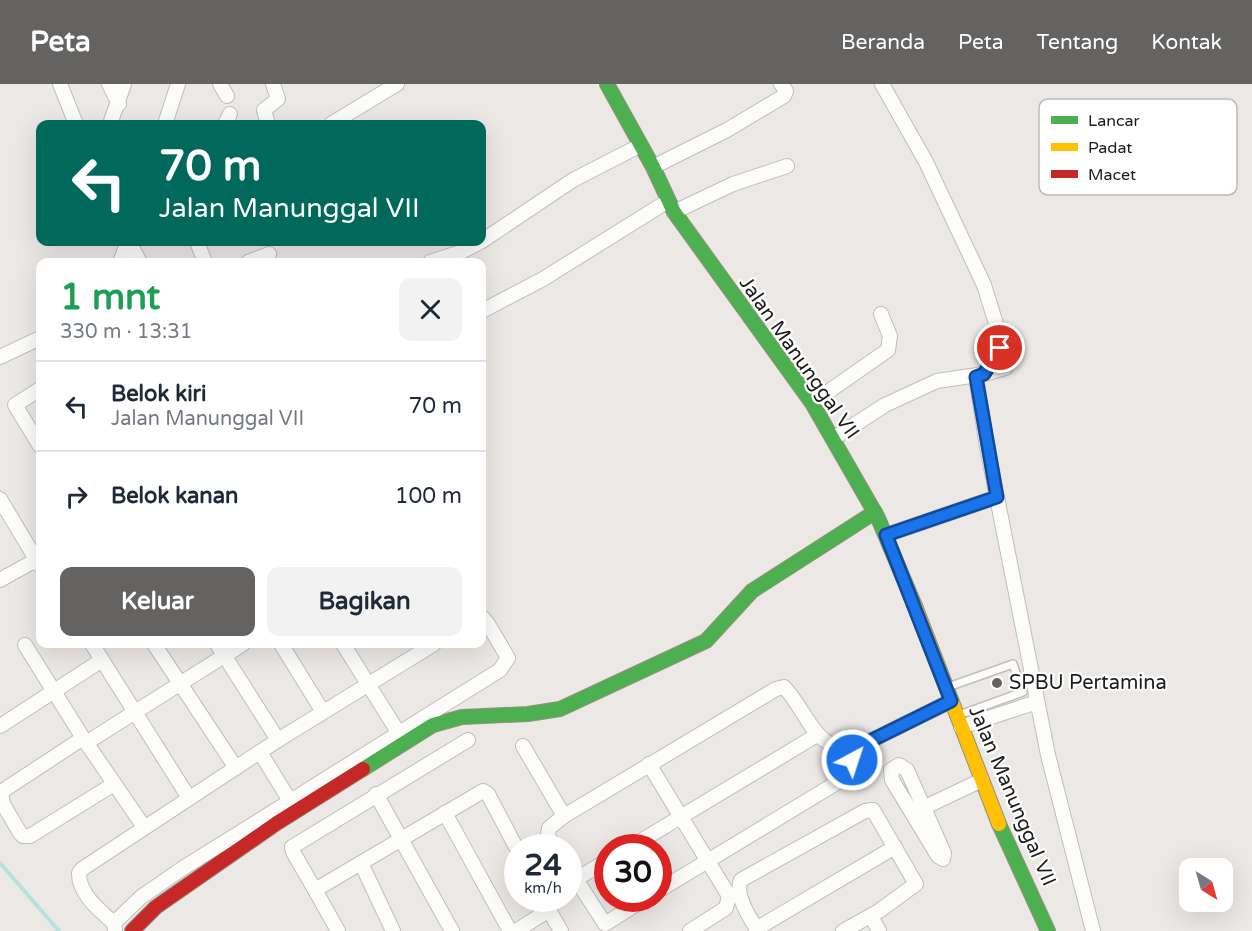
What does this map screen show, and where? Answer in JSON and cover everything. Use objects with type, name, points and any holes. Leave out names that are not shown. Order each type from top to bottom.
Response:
[{"type":"street","points":[[60,84],[74,120]]},
{"type":"street","points":[[109,84],[119,104]]},
{"type":"street","points":[[112,120],[124,84]]},
{"type":"street","points":[[166,120],[178,84]]},
{"type":"street","points":[[267,120],[264,110],[278,99],[273,84]]},
{"type":"street","points":[[338,120],[397,84]]},
{"type":"street","name":"Jalan Manunggal VII","points":[[607,84],[639,146],[653,167],[671,207],[812,403],[875,512],[958,722],[1048,931]]},
{"type":"street","points":[[653,167],[762,111],[784,96],[786,91],[781,84]]},
{"type":"street","points":[[882,84],[926,162],[984,285],[996,316],[1002,343],[980,376],[997,497],[1060,810],[1094,931]]},
{"type":"street","points":[[486,238],[573,180],[639,146]]},
{"type":"street","points":[[486,309],[671,207],[787,166]]},
{"type":"street","points":[[442,258],[472,246]]},
{"type":"street","points":[[258,258],[269,254]]},
{"type":"street","points":[[812,403],[888,350],[890,336],[881,314]]},
{"type":"street","points":[[0,357],[36,340]]},
{"type":"street","points":[[834,438],[885,405],[937,381],[980,376],[1005,368]]},
{"type":"street","points":[[36,392],[15,405],[36,439]]},
{"type":"street","points":[[886,535],[997,497]]},
{"type":"street","points":[[0,499],[36,560]]},
{"type":"street","points":[[428,648],[278,740],[144,827],[79,873],[81,886],[115,927],[141,897],[183,868],[290,801],[401,737],[443,720],[517,717],[560,709],[693,648],[718,631],[753,591],[875,512]]},
{"type":"street","points":[[2,574],[36,564]]},
{"type":"street","points":[[132,931],[156,907],[507,664],[505,652],[486,623]]},
{"type":"street","points":[[25,645],[85,741],[144,827]]},
{"type":"street","points":[[94,648],[189,798]]},
{"type":"street","points":[[157,648],[236,768]]},
{"type":"street","points":[[283,648],[323,712]]},
{"type":"street","points":[[346,648],[401,737]]},
{"type":"street","points":[[114,784],[30,836],[23,836],[20,833],[3,804],[1,792],[181,684],[221,649],[278,740]]},
{"type":"street","points":[[2,719],[53,691],[102,660]]},
{"type":"street","points":[[548,834],[549,828],[564,816],[780,688],[784,687],[791,694],[817,735],[832,746],[848,749],[862,745],[948,695]]},
{"type":"street","points":[[958,722],[1037,702]]},
{"type":"street","points":[[651,834],[817,735]]},
{"type":"street","points":[[338,931],[292,847],[468,740]]},
{"type":"street","points":[[523,746],[564,816]]},
{"type":"street","points":[[672,882],[848,776],[852,760],[848,749]]},
{"type":"street","points":[[260,752],[290,801]]},
{"type":"street","points":[[649,764],[729,896],[730,902],[726,908],[690,931]]},
{"type":"street","points":[[898,765],[905,768],[923,808],[944,853],[943,859],[938,856],[892,780],[890,773],[894,767],[898,765]]},
{"type":"street","points":[[923,808],[982,780]]},
{"type":"street","points":[[315,890],[483,791],[487,792],[509,834]]},
{"type":"street","points":[[376,794],[452,931]]},
{"type":"street","points":[[843,931],[871,916],[916,884],[895,847],[875,812],[871,810],[741,880],[738,885],[741,897],[757,930],[895,847]]},
{"type":"street","points":[[445,813],[510,931]]},
{"type":"street","points":[[361,863],[393,931]]},
{"type":"street","points":[[582,887],[594,906]]},
{"type":"street","points":[[516,931],[537,912]]},
{"type":"street","points":[[550,912],[561,931]]},
{"type":"street","points":[[597,912],[605,924],[624,912]]},
{"type":"street","points":[[871,916],[879,931]]},
{"type":"lane","points":[[948,695],[1013,664],[1023,692],[958,722]]},
{"type":"waterway","points":[[0,863],[59,931]]},
{"type":"traffic: fast","points":[[607,84],[653,167],[674,212],[812,403],[878,518],[915,606]]},
{"type":"traffic: fast","points":[[363,769],[433,725],[462,717],[528,714],[560,709],[706,641],[752,591],[875,512]]},
{"type":"traffic: fast","points":[[999,824],[1048,931]]},
{"type":"traffic: slow","points":[[915,606],[999,824]]},
{"type":"traffic: jam","points":[[132,931],[156,907],[277,823],[363,769]]},
{"type":"place","name":"SPBU Pertamina","points":[[997,683]]},
{"type":"route","points":[[852,760],[848,749],[862,745],[951,701],[886,535],[997,497],[976,377],[984,374],[1000,348]]}]
